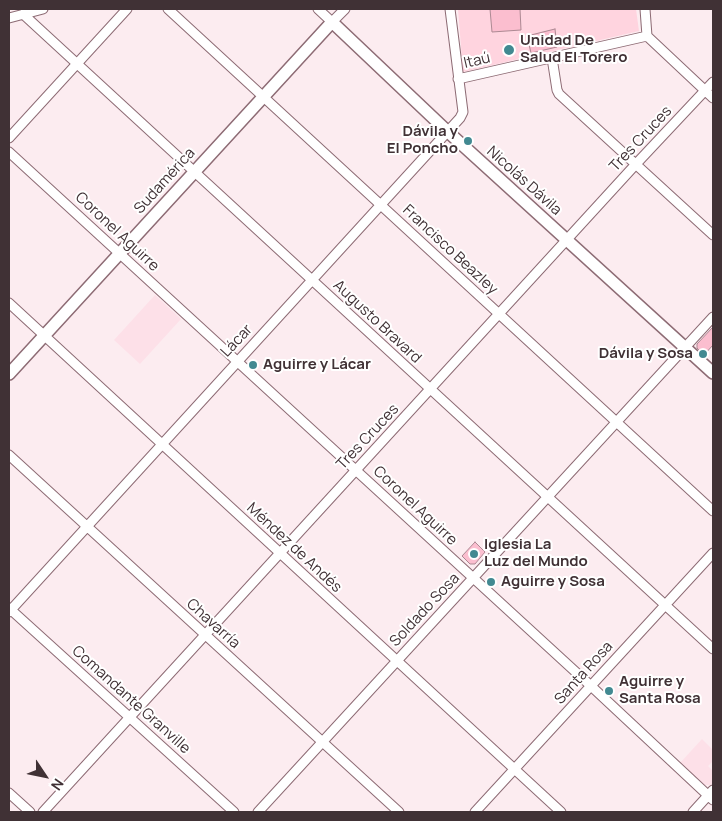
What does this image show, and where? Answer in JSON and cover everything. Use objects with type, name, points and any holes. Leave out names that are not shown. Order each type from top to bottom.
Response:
[{"type":"street","points":[[9,18],[43,9]]},
{"type":"street","points":[[9,138],[127,9]]},
{"type":"street","name":"Francisco Beazley","points":[[168,9],[713,511]]},
{"type":"street","name":"Nicolás Dávila","points":[[318,9],[447,131],[713,373]]},
{"type":"street","name":"Sudamérica","points":[[9,374],[345,9]]},
{"type":"street","name":"Lácar","points":[[9,610],[456,123],[463,112],[450,9]]},
{"type":"street","points":[[645,9],[647,36],[713,98]]},
{"type":"street","name":"Augusto Bravard","points":[[23,14],[713,649]]},
{"type":"street","name":"Itaú","points":[[458,80],[647,36]]},
{"type":"street","points":[[552,58],[559,94],[713,235]]},
{"type":"street","name":"Tres Cruces","points":[[43,812],[713,82]]},
{"type":"street","name":"Coronel Aguirre","points":[[9,152],[711,795]]},
{"type":"street","name":"Méndez de Andés","points":[[9,303],[561,812]]},
{"type":"street","name":"Soldado Sosa","points":[[258,812],[713,317]]},
{"type":"street","name":"Chavarría","points":[[9,455],[400,812]]},
{"type":"street","name":"Santa Rosa","points":[[475,812],[713,553]]},
{"type":"street","name":"Comandante Granville","points":[[9,610],[234,812]]},
{"type":"street","points":[[9,792],[30,812]]},
{"type":"street","points":[[693,812],[711,795]]},
{"type":"shaded area","points":[[458,9],[636,9],[639,31],[463,72]]},
{"type":"shaded area","points":[[155,295],[181,319],[140,364],[114,340]]},
{"type":"shaded area","points":[[702,739],[713,750],[713,761],[708,766],[713,771],[713,783],[710,785],[704,785],[680,763]]},
{"type":"building","points":[[490,9],[520,9],[521,30],[492,32]]},
{"type":"building","points":[[555,29],[557,47],[531,53],[527,36]]},
{"type":"building","points":[[713,327],[713,345],[704,355],[697,348],[697,344]]},
{"type":"building","name":"Iglesia La Luz del Mundo","points":[[475,542],[485,552],[475,564],[470,564],[462,556]]},
{"type":"place","name":"Unidad De Salud El Torero","points":[[509,50]]},
{"type":"place","name":"Dávila y El Poncho","points":[[468,141]]},
{"type":"place","name":"Dávila y Sosa","points":[[703,354]]},
{"type":"place","name":"Aguirre y Lácar","points":[[253,365]]},
{"type":"place","name":"Iglesia La Luz del Mundo","points":[[474,554]]},
{"type":"place","name":"Aguirre y Sosa","points":[[491,582]]},
{"type":"place","name":"Aguirre y Santa Rosa","points":[[609,691]]}]
